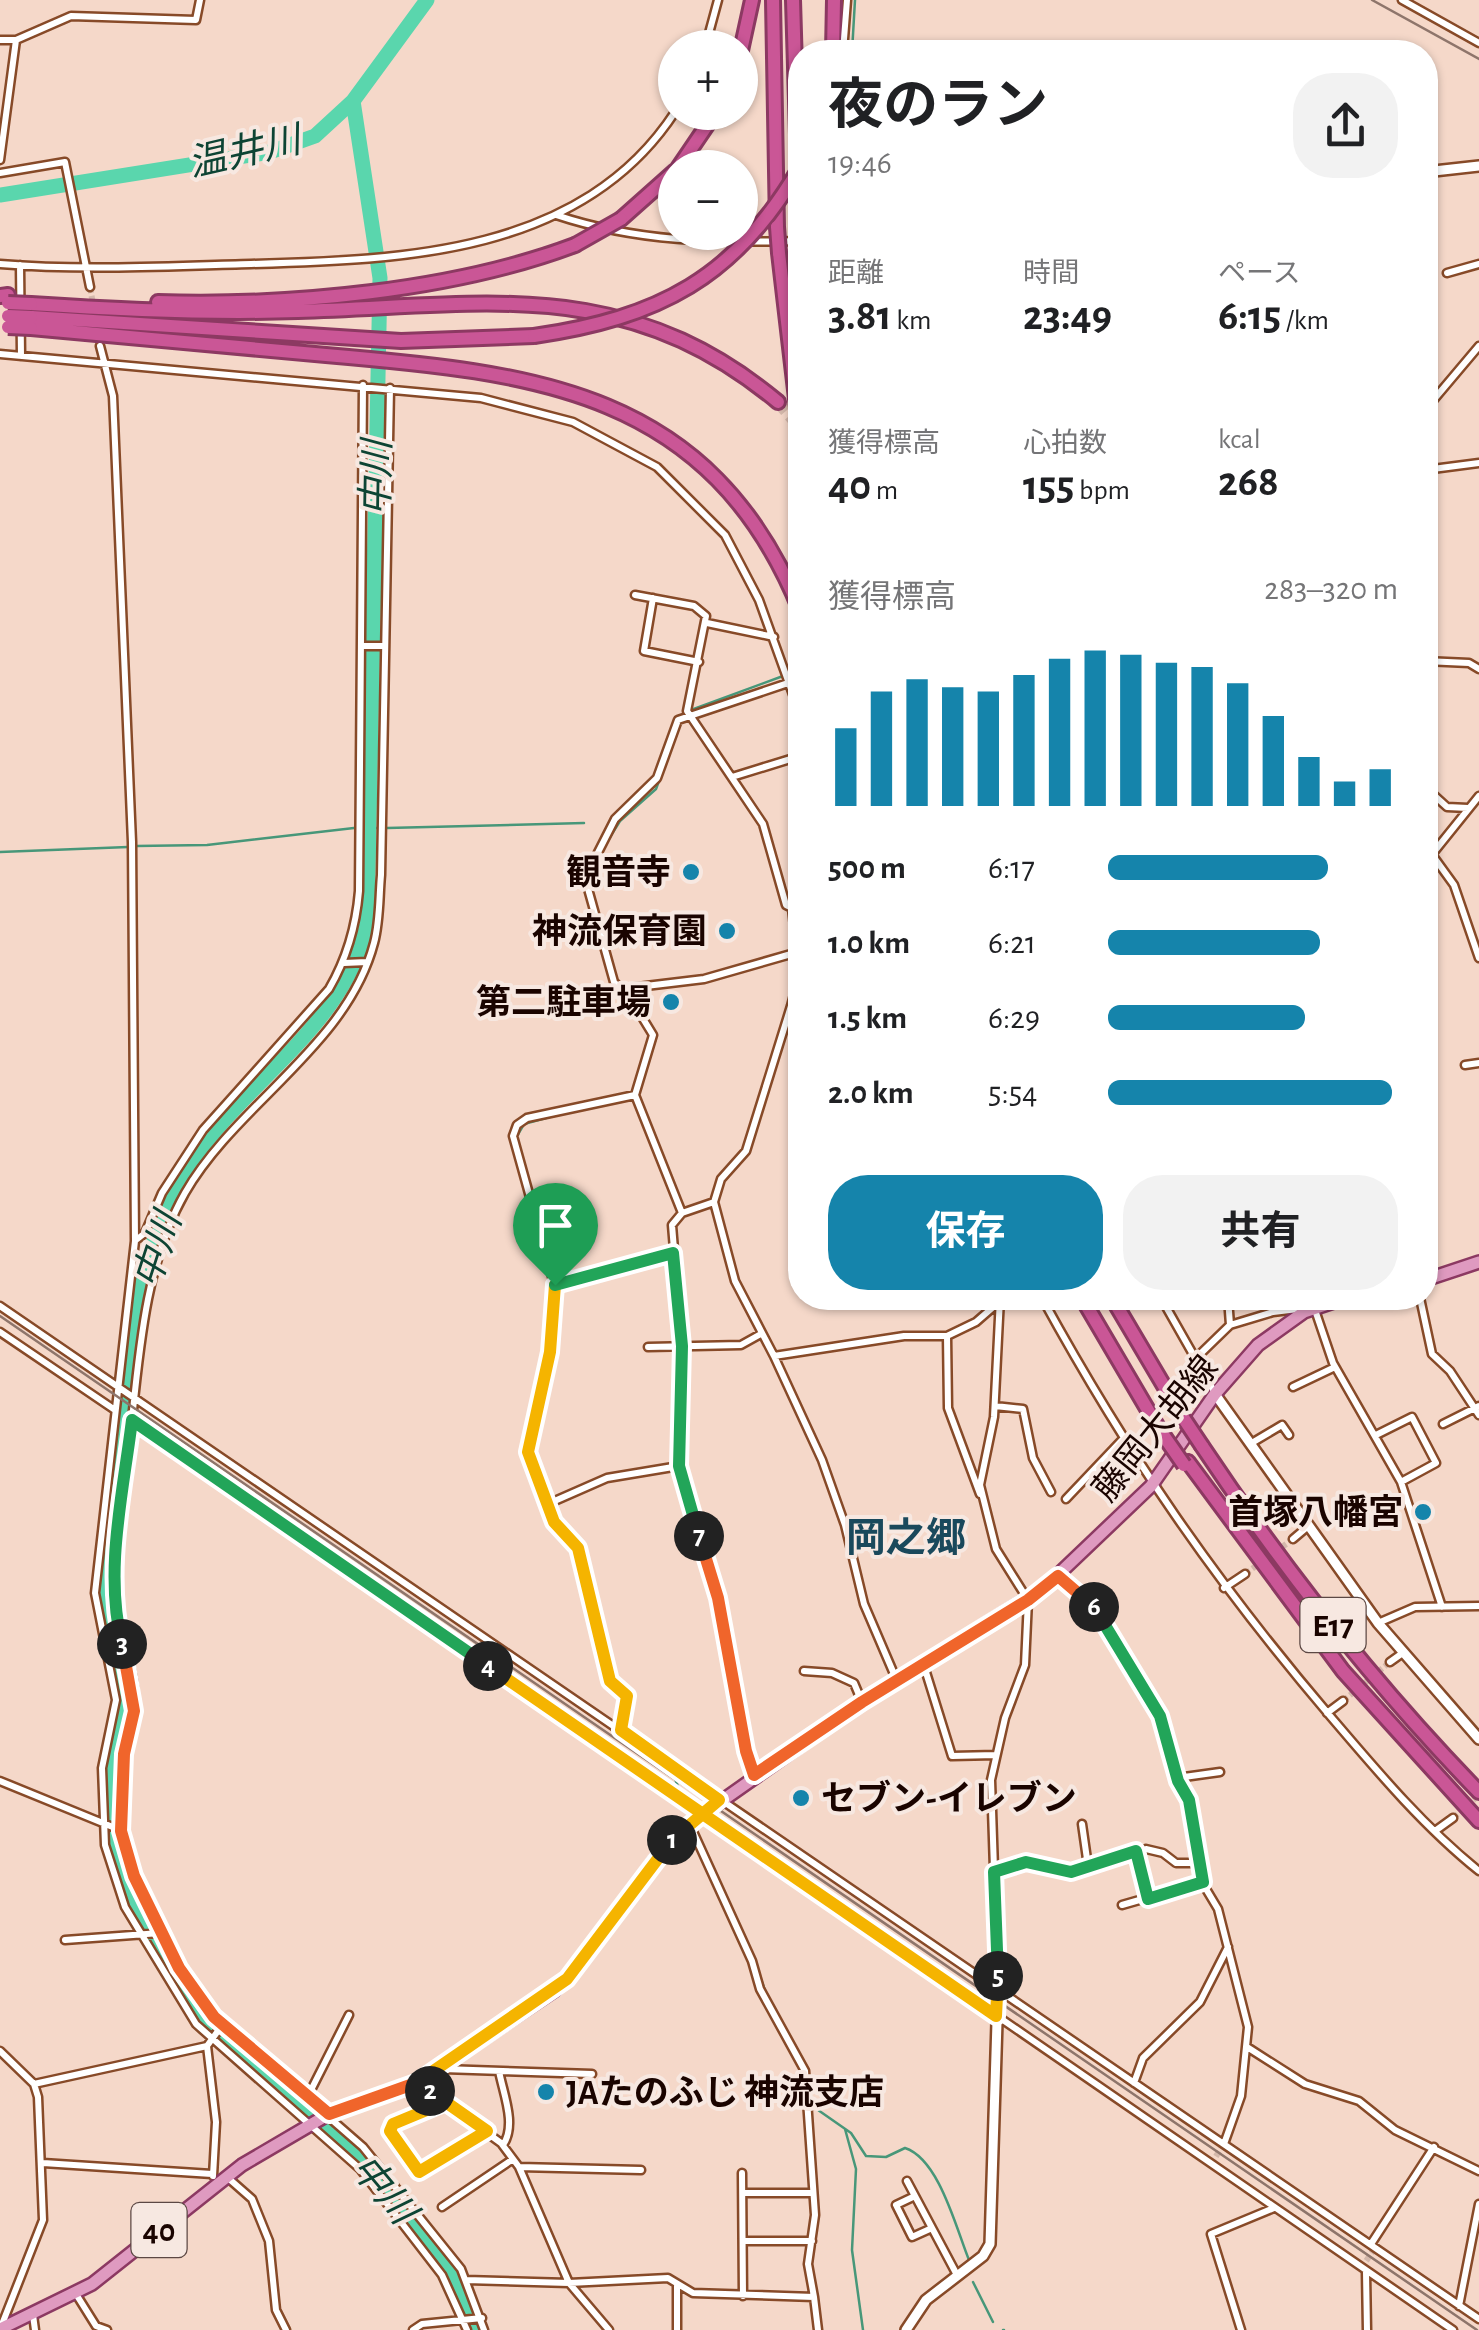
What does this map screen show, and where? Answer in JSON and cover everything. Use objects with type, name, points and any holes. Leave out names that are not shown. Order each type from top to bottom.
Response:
[{"type":"highway","points":[[745,30],[752,0]]},
{"type":"highway","points":[[772,0],[777,227],[788,331]]},
{"type":"highway","points":[[793,0],[794,40]]},
{"type":"highway","points":[[832,40],[834,0]]},
{"type":"highway","points":[[4,310],[401,342],[534,336],[614,321],[690,288],[756,233],[788,184]]},
{"type":"highway","points":[[31,312],[310,295],[476,274],[575,245],[620,219],[658,186]]},
{"type":"highway","points":[[31,312],[240,312],[484,303],[566,306],[615,315],[683,340],[728,364],[778,402]]},
{"type":"highway","points":[[4,310],[464,368],[585,395],[659,434],[722,486],[772,552],[788,585]]},
{"type":"highway","name":"E17","points":[[1092,1310],[1186,1464],[1242,1540],[1343,1671],[1479,1822]]},
{"type":"highway","name":"E17","points":[[1119,1310],[1180,1413],[1261,1532],[1358,1658],[1479,1792]]},
{"type":"main road","points":[[1438,1276],[1479,1262]]},
{"type":"main road","name":"藤岡大胡線","points":[[0,2328],[76,2294],[218,2178],[318,2120],[416,2083],[567,1979],[652,1863],[689,1824],[862,1702],[1028,1600],[1058,1576],[1150,1486],[1215,1394],[1266,1339],[1310,1310]]},
{"type":"street","points":[[0,40],[16,40],[71,16],[196,20],[200,0]]},
{"type":"street","points":[[710,30],[718,0]]},
{"type":"street","points":[[844,40],[846,0]]},
{"type":"street","points":[[1402,0],[1479,42]]},
{"type":"street","points":[[0,160],[16,40]]},
{"type":"street","points":[[0,264],[86,270],[369,260],[513,233],[610,186],[663,130]]},
{"type":"street","points":[[0,173],[65,164],[90,287]]},
{"type":"street","points":[[1438,171],[1479,166]]},
{"type":"street","points":[[556,214],[632,236],[717,243],[788,239]]},
{"type":"street","points":[[1447,273],[1479,264]]},
{"type":"street","points":[[20,265],[21,356]]},
{"type":"street","points":[[100,346],[113,396],[131,846],[135,1241],[95,1593],[116,1700],[102,1768],[101,1819],[112,1877],[176,1996],[209,2043],[362,2147],[466,2280],[484,2330]]},
{"type":"street","points":[[1438,395],[1479,346]]},
{"type":"street","points":[[0,354],[482,398],[543,412],[617,442],[657,467],[725,535],[742,560],[788,675]]},
{"type":"street","points":[[135,1241],[145,1233],[162,1194],[204,1130],[329,989],[346,962],[359,891],[366,385]]},
{"type":"street","points":[[388,388],[379,912],[364,962],[331,1023],[222,1137],[183,1196],[163,1242],[134,1397],[112,1576],[114,1612],[134,1694],[120,1796],[121,1831],[134,1876],[187,1981],[224,2024],[308,2096],[318,2120],[442,2275],[467,2330]]},
{"type":"street","points":[[1438,468],[1479,462]]},
{"type":"street","points":[[635,595],[700,608],[707,623],[688,715],[763,824],[788,906]]},
{"type":"street","points":[[653,598],[644,651],[699,662]]},
{"type":"street","points":[[707,623],[774,637]]},
{"type":"street","points":[[365,646],[383,646]]},
{"type":"street","points":[[1438,662],[1469,664],[1479,669]]},
{"type":"street","points":[[682,1213],[635,1095],[653,1038],[635,1004],[620,989],[586,888],[587,869],[615,819],[652,786],[673,727],[688,715],[788,681]]},
{"type":"street","points":[[732,777],[788,760]]},
{"type":"street","points":[[1438,849],[1479,796]]},
{"type":"street","points":[[1438,798],[1447,807],[1468,808]]},
{"type":"street","points":[[1438,863],[1454,885],[1479,958]]},
{"type":"street","points":[[620,989],[704,979],[788,955]]},
{"type":"street","points":[[346,962],[364,962]]},
{"type":"street","points":[[788,1019],[746,1151],[721,1180],[714,1202],[735,1281],[822,1460],[845,1525],[864,1604],[897,1681]]},
{"type":"street","points":[[1465,1065],[1479,1063]]},
{"type":"street","points":[[621,1730],[627,1696],[610,1681],[578,1548],[558,1529],[528,1444],[550,1352],[555,1285],[513,1142],[514,1130],[522,1120],[635,1095]]},
{"type":"street","points":[[714,1202],[682,1213],[672,1226],[682,1346],[679,1466],[718,1598],[746,1751],[754,1775]]},
{"type":"street","points":[[555,1285],[673,1253]]},
{"type":"street","points":[[0,1306],[1479,2319]]},
{"type":"street","points":[[774,1356],[884,1338],[947,1336],[976,1322],[989,1310]]},
{"type":"street","points":[[906,2330],[926,2300],[983,2256],[993,2232],[990,2177],[998,1990],[990,1786],[1025,1665],[1028,1600],[996,1550],[980,1484],[994,1406],[999,1310]]},
{"type":"street","points":[[1049,1310],[1150,1486],[1224,1588],[1327,1712],[1435,1831],[1479,1871]]},
{"type":"street","points":[[1168,1310],[1215,1394],[1306,1528],[1378,1622],[1479,1739]]},
{"type":"street","points":[[1229,1310],[1230,1324]]},
{"type":"street","points":[[1195,1359],[1230,1324],[1289,1310]]},
{"type":"street","points":[[1315,1310],[1335,1366],[1402,1482],[1442,1607]]},
{"type":"street","points":[[1423,1310],[1432,1354],[1450,1371],[1477,1410],[1443,1424]]},
{"type":"street","points":[[0,1332],[115,1410]]},
{"type":"street","points":[[648,1347],[741,1345],[759,1335]]},
{"type":"street","points":[[947,1336],[948,1408],[983,1500]]},
{"type":"street","points":[[1293,1387],[1335,1366]]},
{"type":"street","points":[[994,1406],[1024,1409],[1032,1458],[1051,1492]]},
{"type":"street","points":[[1376,1435],[1412,1417],[1436,1464],[1402,1482]]},
{"type":"street","points":[[132,1420],[1452,2330]]},
{"type":"street","points":[[1249,1445],[1282,1425],[1289,1436]]},
{"type":"street","points":[[1066,1500],[1122,1440]]},
{"type":"street","points":[[550,1503],[607,1478],[679,1466]]},
{"type":"street","points":[[1293,1540],[1306,1528]]},
{"type":"street","points":[[1224,1588],[1245,1574]]},
{"type":"street","points":[[1058,1576],[1088,1599],[1135,1670],[1160,1716],[1177,1778],[1189,1800],[1203,1882],[1218,1909],[1245,2004],[1248,2047],[1241,2096],[1224,2144]]},
{"type":"street","points":[[1378,1622],[1416,1607],[1479,1606]]},
{"type":"street","points":[[1390,1662],[1404,1652]]},
{"type":"street","points":[[924,1666],[952,1756],[996,1756]]},
{"type":"street","points":[[804,1671],[832,1673],[854,1683],[862,1702]]},
{"type":"street","points":[[1327,1712],[1342,1701]]},
{"type":"street","points":[[1177,1778],[1220,1772]]},
{"type":"street","points":[[0,1781],[101,1819],[121,1831]]},
{"type":"street","points":[[1435,1831],[1453,1818]]},
{"type":"street","points":[[689,1824],[752,1961],[760,1990],[802,2060],[812,2193],[808,2264],[818,2330]]},
{"type":"street","points":[[1082,1824],[1088,1866]]},
{"type":"street","points":[[994,1872],[1026,1862],[1062,1872],[1136,1851],[1156,1850],[1176,1863],[1199,1863]]},
{"type":"street","points":[[1136,1851],[1148,1899]]},
{"type":"street","points":[[1122,1905],[1203,1882]]},
{"type":"street","points":[[64,1940],[160,1933]]},
{"type":"street","points":[[1134,2083],[1143,2058],[1200,2002],[1228,1946]]},
{"type":"street","points":[[308,2096],[349,2015]]},
{"type":"street","points":[[34,2084],[209,2043],[224,2024]]},
{"type":"street","points":[[209,2043],[218,2178]]},
{"type":"street","points":[[1248,2047],[1304,2084],[1360,2101],[1395,2130],[1479,2171]]},
{"type":"street","points":[[0,2051],[34,2084],[42,2121],[44,2220],[0,2328]]},
{"type":"street","points":[[442,2068],[592,2074]]},
{"type":"street","points":[[499,2070],[508,2111],[508,2138],[503,2146]]},
{"type":"street","points":[[416,2083],[503,2146],[519,2167],[569,2284],[609,2330]]},
{"type":"street","points":[[446,2102],[393,2124],[390,2131],[419,2172],[487,2131]]},
{"type":"street","points":[[1370,2244],[1434,2147]]},
{"type":"street","points":[[442,2207],[513,2159]]},
{"type":"street","points":[[43,2164],[218,2178],[252,2199],[269,2240],[276,2310],[286,2330]]},
{"type":"street","points":[[519,2167],[641,2170]]},
{"type":"street","points":[[742,2172],[742,2296]]},
{"type":"street","points":[[908,2181],[957,2275]]},
{"type":"street","points":[[743,2193],[812,2193]]},
{"type":"street","points":[[915,2196],[896,2205],[912,2237],[932,2228]]},
{"type":"street","points":[[1458,2306],[1479,2204]]},
{"type":"street","points":[[1240,2330],[1211,2234],[1275,2208]]},
{"type":"street","points":[[744,2241],[812,2241]]},
{"type":"street","points":[[1366,2271],[1367,2330]]},
{"type":"street","points":[[466,2280],[569,2284],[668,2278],[694,2294],[814,2297]]},
{"type":"street","points":[[677,2285],[677,2330]]},
{"type":"street","points":[[76,2294],[96,2326],[107,2330]]},
{"type":"street","points":[[33,2314],[36,2330]]},
{"type":"street","points":[[413,2330],[422,2324],[482,2318]]},
{"type":"waterway","name":"温井川","points":[[0,195],[270,152],[315,136],[353,101],[427,0]]},
{"type":"waterway","points":[[853,40],[855,0]]},
{"type":"waterway","name":"中川","points":[[353,101],[380,278],[367,924],[338,993],[292,1050],[214,1131],[192,1161],[168,1205],[150,1255],[126,1364],[104,1582],[106,1617],[125,1693],[111,1786],[111,1837],[132,1902],[191,2003],[366,2163],[415,2232],[454,2275],[475,2330]]},
{"type":"waterway","points":[[691,710],[783,676]]},
{"type":"waterway","points":[[605,845],[620,821],[656,789],[677,733]]},
{"type":"waterway","points":[[387,828],[584,823]]},
{"type":"waterway","points":[[136,846],[207,845],[354,828]]},
{"type":"waterway","name":"中川","points":[[363,828],[378,828]]},
{"type":"waterway","name":"中川","points":[[363,831],[371,831]]},
{"type":"waterway","points":[[0,852],[128,847]]},
{"type":"waterway","points":[[628,991],[653,1030]]},
{"type":"waterway","points":[[644,1077],[656,1038]]},
{"type":"waterway","points":[[594,1107],[634,1098]]},
{"type":"waterway","points":[[518,1144],[517,1136],[524,1124],[557,1115]]},
{"type":"waterway","points":[[526,1171],[558,1284]]},
{"type":"waterway","points":[[539,1472],[557,1506],[558,1520]]},
{"type":"waterway","points":[[566,1530],[584,1549],[613,1676],[632,1699],[627,1731],[657,1752]]},
{"type":"waterway","points":[[671,1769],[681,1794]]},
{"type":"waterway","points":[[694,1824],[706,1854]]},
{"type":"waterway","points":[[753,1957],[767,1996]]},
{"type":"waterway","points":[[781,2021],[808,2070]]},
{"type":"waterway","points":[[808,2103],[851,2133],[866,2156],[886,2157],[905,2148],[917,2155],[945,2196],[969,2260]]},
{"type":"waterway","points":[[845,2129],[856,2169],[852,2250],[863,2330]]},
{"type":"waterway","points":[[973,2282],[993,2322]]},
{"type":"tunnel","points":[[90,287],[94,310]]},
{"type":"tunnel","points":[[778,402],[788,414]]},
{"type":"tunnel","points":[[1245,1574],[1293,1539]]},
{"type":"tunnel","points":[[1343,1701],[1390,1662]]},
{"type":"tunnel","points":[[1453,1818],[1479,1795]]},
{"type":"tunnel","points":[[1211,2164],[1224,2144]]},
{"type":"tunnel","points":[[1361,2268],[1376,2247]]},
{"type":"railway","points":[[1372,0],[1479,59]]},
{"type":"railway","points":[[0,1316],[1477,2330]]},
{"type":"place","name":"観音寺","points":[[691,872]]},
{"type":"place","name":"神流保育園","points":[[727,931]]},
{"type":"place","name":"第二駐車場","points":[[671,1002]]},
{"type":"place","name":"首塚八幡宮","points":[[1423,1512]]},
{"type":"place","name":"セブン-イレブン","points":[[801,1798]]},
{"type":"place","name":"JAたのふじ 神流支店","points":[[546,2092]]},
{"type":"district","name":"岡之郷","points":[[906,1537]]},
{"type":"route","points":[[555,1285],[550,1352],[528,1444],[530,1460],[550,1503],[554,1522],[578,1548],[610,1681],[627,1696],[629,1704],[621,1730],[719,1800],[701,1814],[689,1824],[660,1852],[567,1979],[542,2000],[416,2083],[446,2102],[393,2124],[390,2131],[419,2172],[487,2131],[446,2102],[416,2083],[329,2114],[214,2017],[179,1968],[134,1876],[121,1831],[120,1796],[134,1694],[112,1596],[132,1420],[268,1516],[523,1689],[701,1814],[996,2016],[999,1940],[994,1872],[1026,1862],[1071,1872],[1136,1851],[1148,1899],[1203,1882],[1189,1800],[1178,1781],[1160,1716],[1117,1640],[1088,1599],[1058,1576],[1028,1600],[862,1702],[754,1775],[746,1751],[718,1598],[679,1466],[682,1346],[673,1253],[555,1285]]}]
